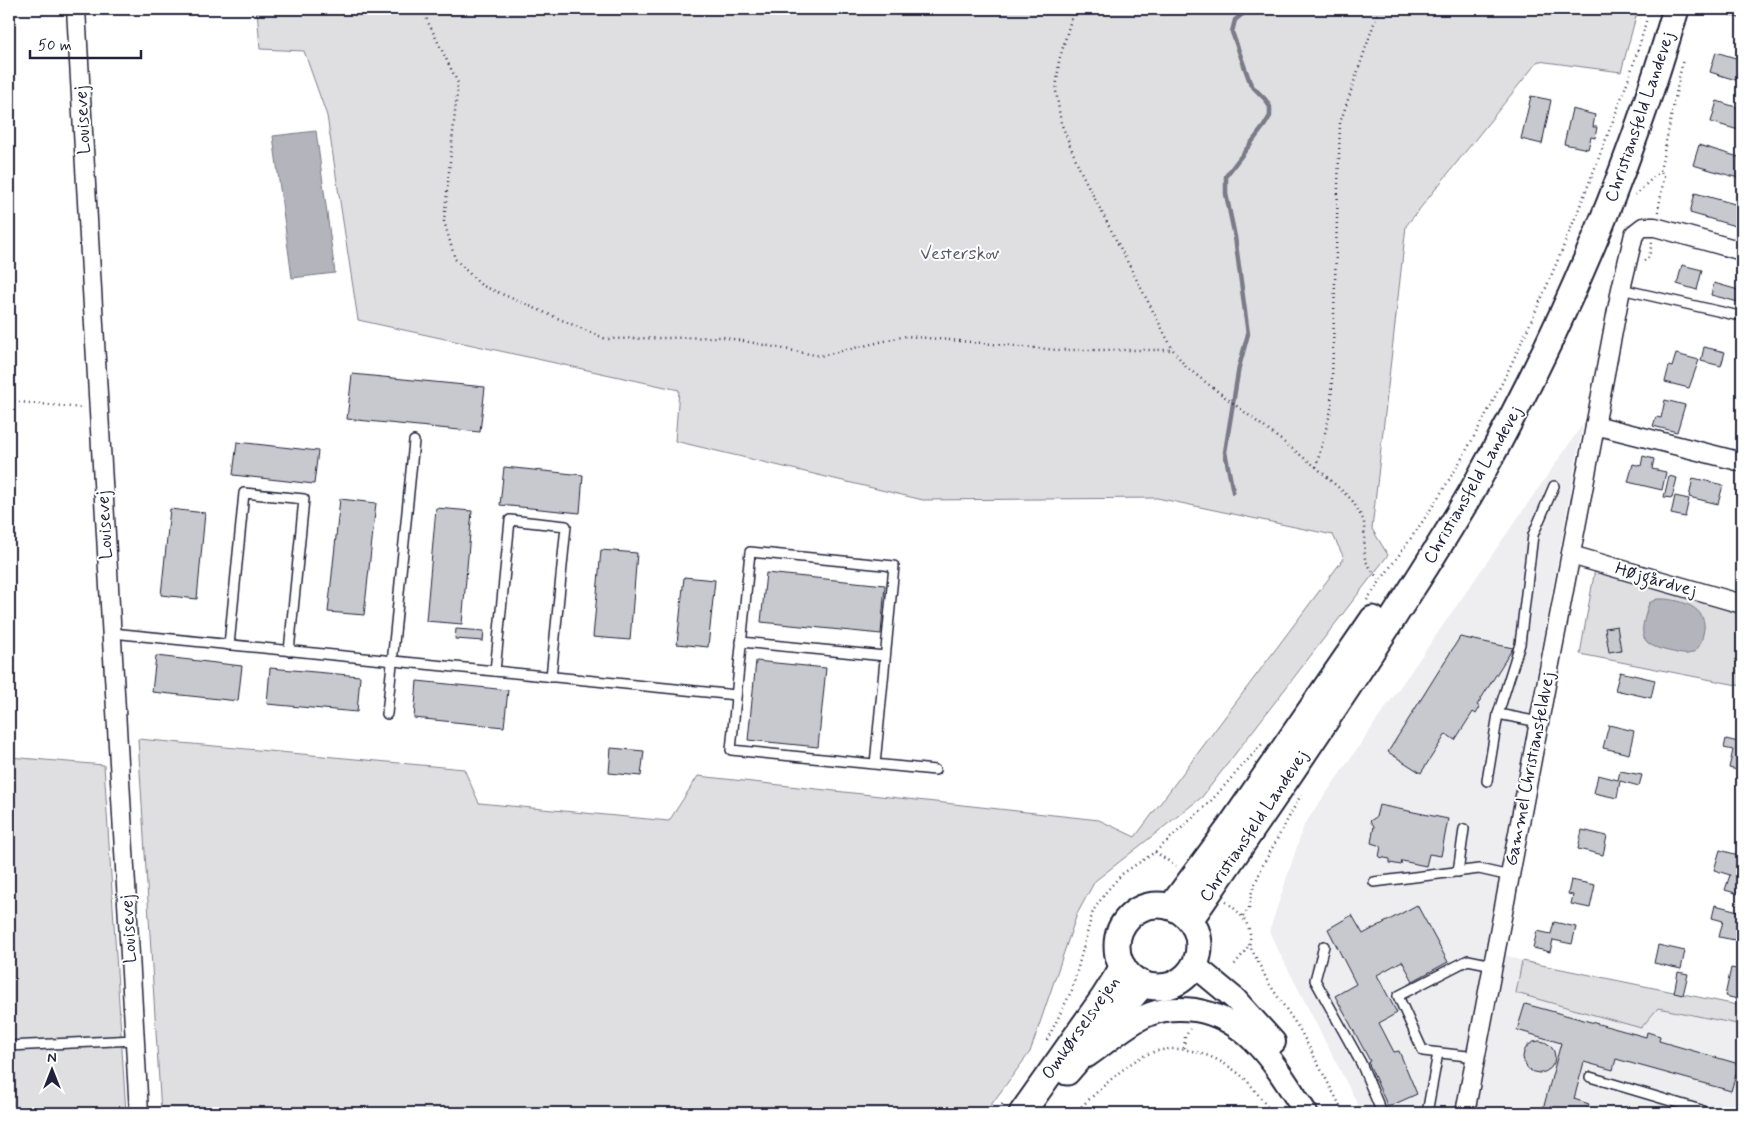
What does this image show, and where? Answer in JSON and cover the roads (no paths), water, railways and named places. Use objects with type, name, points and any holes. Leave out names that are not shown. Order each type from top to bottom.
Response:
[{"type":"main road","name":"Christiansfeld Landevej","points":[[1180,913],[1234,822],[1425,540],[1474,456],[1528,352],[1581,235],[1632,104],[1660,9]]},
{"type":"main road","name":"Christiansfeld Landevej","points":[[1180,913],[1397,612],[1474,487],[1512,418],[1545,353],[1596,241],[1635,136],[1676,9]]},
{"type":"main road","points":[[1146,906],[1180,913],[1199,942],[1194,964],[1176,982],[1160,986],[1144,984],[1132,977],[1122,966],[1117,943],[1126,920],[1146,906]]},
{"type":"main road","name":"Omkørselsvejen","points":[[1014,1106],[1104,997],[1122,966]]},
{"type":"main road","name":"Omkørselsvejen","points":[[1031,1113],[1144,984]]},
{"type":"street","name":"Louisevej","points":[[76,9],[139,1113]]},
{"type":"street","name":"Gammel Christiansfeldvej","points":[[1465,1113],[1621,289],[1634,234],[1643,227],[1655,227],[1742,251]]},
{"type":"street","points":[[1595,426],[1742,462]]},
{"type":"street","name":"Højgårdvej","points":[[1571,555],[1742,604]]},
{"type":"street","points":[[1194,964],[1235,999],[1262,1028],[1291,1065],[1322,1113]]},
{"type":"street","points":[[1073,1065],[1150,1014],[1170,1009],[1205,1012],[1227,1019],[1249,1034],[1279,1071],[1306,1113]]},
{"type":"lane","points":[[1621,289],[1735,315]]},
{"type":"lane","points":[[387,714],[414,441]]},
{"type":"lane","points":[[1487,781],[1498,714],[1520,644],[1533,535],[1554,486]]},
{"type":"lane","points":[[229,645],[244,493],[304,499],[289,650]]},
{"type":"lane","points":[[495,671],[510,520],[566,526],[551,676]]},
{"type":"lane","points":[[875,764],[894,566],[750,552],[730,750],[935,770]]},
{"type":"lane","points":[[112,633],[736,695]]},
{"type":"lane","points":[[741,642],[885,656]]},
{"type":"lane","points":[[1498,714],[1539,722]]},
{"type":"lane","points":[[1458,872],[1464,830]]},
{"type":"lane","points":[[1374,882],[1479,869],[1510,876]]},
{"type":"lane","points":[[1324,946],[1315,980],[1361,1063],[1382,1113]]},
{"type":"lane","points":[[1476,1057],[1423,1050],[1398,996],[1468,960],[1493,965]]},
{"type":"lane","points":[[9,1046],[135,1040]]},
{"type":"lane","points":[[1427,1113],[1438,1052]]},
{"type":"lane","points":[[1590,1077],[1701,1110],[1704,1113]]},
{"type":"waterway","points":[[1233,492],[1225,452],[1239,367],[1248,334],[1235,237],[1226,194],[1226,176],[1270,116],[1270,107],[1251,85],[1232,32],[1235,20],[1249,9]]},
{"type":"park label","name":"Vesterskov","points":[[960,254]]}]
